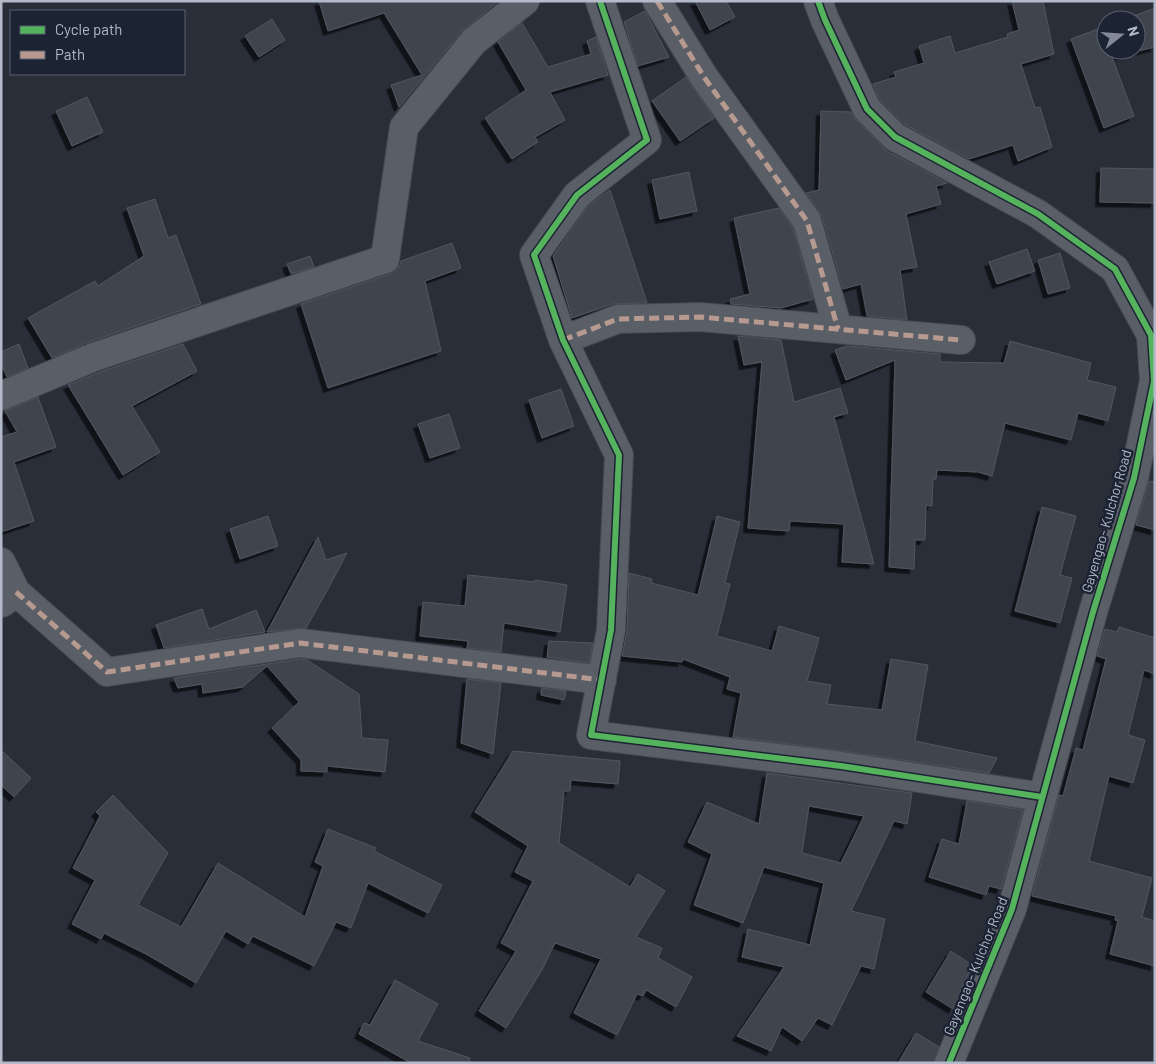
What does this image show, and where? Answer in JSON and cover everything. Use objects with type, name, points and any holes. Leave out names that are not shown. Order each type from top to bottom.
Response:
[{"type":"street","points":[[1,396],[94,357],[385,259],[404,127],[474,41],[526,1]]},
{"type":"street","points":[[600,1],[647,140],[577,195],[534,255],[562,340],[619,455],[611,630],[591,735],[841,766],[1042,797]]},
{"type":"street","points":[[657,1],[704,78],[807,221],[838,329]]},
{"type":"street","name":"Gayengao- Kulchor Road","points":[[818,1],[867,109],[895,137],[1038,214],[1114,269],[1151,335],[1154,382],[1134,478],[1093,612],[1012,909],[949,1063]]},
{"type":"street","points":[[562,340],[618,319],[700,316],[961,340]]},
{"type":"street","points":[[1,562],[8,598],[107,672],[300,643],[602,680]]},
{"type":"building","points":[[319,1],[499,1],[462,31],[399,107],[391,85],[422,75],[384,13],[328,31]]},
{"type":"building","points":[[695,1],[726,1],[735,17],[710,30]]},
{"type":"building","points":[[1012,1],[1043,1],[1054,54],[1021,64],[1035,108],[1040,107],[1052,147],[1018,161],[1013,145],[969,159],[904,124],[880,100],[873,84],[896,77],[894,72],[924,63],[919,46],[950,36],[955,53],[1008,37],[1007,34],[1019,30]]},
{"type":"building","points":[[1155,8],[1155,47],[1146,49],[1146,11]]},
{"type":"building","points":[[645,11],[669,57],[638,66],[624,22]]},
{"type":"building","points":[[272,19],[285,40],[259,57],[245,36]]},
{"type":"building","points":[[522,23],[548,67],[591,54],[587,41],[596,37],[608,75],[550,92],[565,120],[535,137],[538,142],[512,159],[485,118],[526,90],[498,42]]},
{"type":"building","points":[[1096,30],[1096,60],[1113,60],[1134,116],[1104,128],[1071,39]]},
{"type":"building","points":[[686,77],[714,118],[680,141],[652,101]]},
{"type":"building","points":[[87,97],[103,132],[72,146],[56,111]]},
{"type":"building","points":[[821,111],[851,112],[856,120],[887,151],[947,183],[936,186],[941,204],[906,214],[917,267],[900,270],[907,320],[867,316],[861,284],[843,289],[822,216],[806,193],[819,190]]},
{"type":"building","points":[[1101,168],[1155,169],[1155,203],[1100,202]]},
{"type":"building","points":[[689,172],[697,211],[660,219],[652,180]]},
{"type":"building","points":[[610,190],[647,303],[613,304],[572,318],[553,256],[588,206]]},
{"type":"building","points":[[155,199],[168,238],[176,235],[201,304],[89,342],[52,358],[28,318],[95,281],[98,286],[144,256],[127,208]]},
{"type":"building","points":[[779,208],[793,228],[813,299],[781,308],[731,304],[730,299],[750,294],[734,218]]},
{"type":"building","points":[[452,243],[461,268],[425,281],[441,351],[328,388],[301,304],[390,274],[400,265],[401,261]]},
{"type":"building","points":[[1027,249],[1035,271],[997,284],[989,262]]},
{"type":"building","points":[[1060,253],[1070,288],[1048,294],[1038,260]]},
{"type":"building","points":[[310,256],[314,267],[291,274],[287,264]]},
{"type":"building","points":[[738,336],[781,340],[794,402],[840,388],[848,413],[834,417],[874,564],[842,562],[844,524],[790,521],[789,531],[748,528],[762,362],[744,365]]},
{"type":"building","points":[[1010,341],[1091,363],[1087,380],[1116,387],[1108,421],[1078,413],[1071,440],[1005,423],[992,476],[978,472],[937,470],[936,479],[933,479],[932,506],[926,505],[925,540],[915,540],[914,569],[889,567],[895,360],[846,380],[835,350],[847,346],[940,354],[940,362],[1004,363]]},
{"type":"building","points":[[19,344],[28,368],[7,377],[1,364],[1,352]]},
{"type":"building","points":[[183,344],[197,371],[132,406],[160,452],[123,475],[68,385]]},
{"type":"building","points":[[561,389],[574,426],[542,438],[529,400]]},
{"type":"building","points":[[38,397],[56,447],[14,462],[34,521],[1,532],[1,437],[17,432],[5,411]]},
{"type":"building","points":[[449,414],[460,448],[430,458],[418,424]]},
{"type":"building","points":[[1149,481],[1155,482],[1155,530],[1136,525]]},
{"type":"building","points":[[1042,507],[1076,516],[1060,575],[1072,578],[1060,623],[1015,611]]},
{"type":"building","points":[[268,516],[278,546],[240,559],[230,529]]},
{"type":"building","points":[[717,516],[740,522],[725,583],[730,584],[717,636],[772,651],[779,626],[819,638],[807,681],[831,685],[827,704],[882,710],[891,659],[928,665],[915,741],[997,758],[989,773],[733,737],[741,693],[727,689],[730,677],[683,659],[682,662],[622,656],[627,631],[629,573],[652,579],[651,583],[698,595]]},
{"type":"building","points":[[318,537],[326,560],[347,553],[329,587],[306,628],[267,632]]},
{"type":"building","points":[[468,575],[535,582],[535,580],[567,585],[560,632],[504,623],[501,652],[467,648],[468,641],[420,636],[423,602],[465,606]]},
{"type":"building","points":[[202,609],[209,629],[256,610],[265,632],[164,648],[156,625]]},
{"type":"building","points":[[1119,627],[1155,638],[1155,674],[1144,670],[1128,735],[1145,740],[1133,783],[1109,776],[1089,861],[1152,878],[1142,917],[1155,921],[1155,966],[1110,954],[1118,921],[1115,920],[1116,916],[1032,896],[1059,795],[1063,796],[1076,748],[1083,750],[1106,659],[1097,656],[1105,629],[1117,632]]},
{"type":"building","points":[[549,641],[593,643],[589,663],[547,657]]},
{"type":"building","points":[[300,659],[307,660],[359,694],[362,738],[388,740],[385,772],[327,766],[327,772],[301,771],[301,760],[272,728],[299,702],[267,666],[243,687],[203,693],[202,684],[178,688],[174,678]]},
{"type":"building","points":[[467,679],[501,683],[493,754],[461,743]]},
{"type":"building","points":[[542,688],[566,691],[564,700],[541,695]]},
{"type":"building","points":[[1,750],[31,778],[14,797],[1,785]]},
{"type":"building","points":[[513,751],[620,761],[618,784],[571,780],[570,791],[564,791],[559,843],[630,887],[638,874],[665,891],[636,937],[662,948],[658,958],[692,977],[676,1007],[646,990],[643,996],[637,994],[617,1035],[574,1013],[601,959],[555,943],[542,970],[506,1028],[479,1011],[516,951],[501,943],[533,881],[515,872],[528,846],[475,812]]},
{"type":"building","points":[[767,773],[912,793],[907,824],[894,821],[851,911],[885,919],[874,969],[861,966],[832,1025],[818,1018],[802,1041],[782,1027],[771,1051],[737,1036],[784,967],[742,957],[748,929],[810,945],[824,883],[764,867],[743,923],[694,905],[712,854],[688,842],[707,802],[759,824]],"holes":[[[809,806],[864,816],[841,863],[802,853]]]},
{"type":"building","points":[[113,795],[168,853],[138,905],[181,927],[218,863],[305,917],[323,866],[315,862],[328,829],[376,848],[374,851],[442,885],[428,913],[368,883],[351,928],[336,922],[314,966],[253,936],[248,944],[226,931],[196,983],[146,954],[104,933],[101,939],[72,924],[95,880],[73,868],[100,816],[96,812]]},
{"type":"building","points":[[967,801],[1023,810],[1001,889],[989,886],[986,895],[929,877],[942,839],[959,844]]},
{"type":"building","points":[[951,951],[972,965],[953,1009],[926,992]]},
{"type":"building","points":[[395,980],[438,1004],[418,1041],[470,1058],[469,1063],[411,1063],[359,1034],[364,1023],[370,1025]]},
{"type":"building","points":[[916,1033],[939,1047],[934,1063],[898,1063]]},
{"type":"marked path","points":[[657,1],[704,77],[807,221],[838,329]]},
{"type":"marked path","points":[[563,340],[618,319],[700,317],[961,340]]},
{"type":"marked path","points":[[16,592],[107,672],[300,643],[602,680]]},
{"type":"cycle path","points":[[600,1],[647,140],[577,195],[534,255],[563,340],[619,455],[611,630],[591,735],[841,766],[1042,797]]},
{"type":"cycle path","points":[[818,1],[867,109],[895,137],[1038,214],[1115,269],[1151,335],[1154,381],[1134,478],[1093,612],[1012,909],[949,1063]]}]
